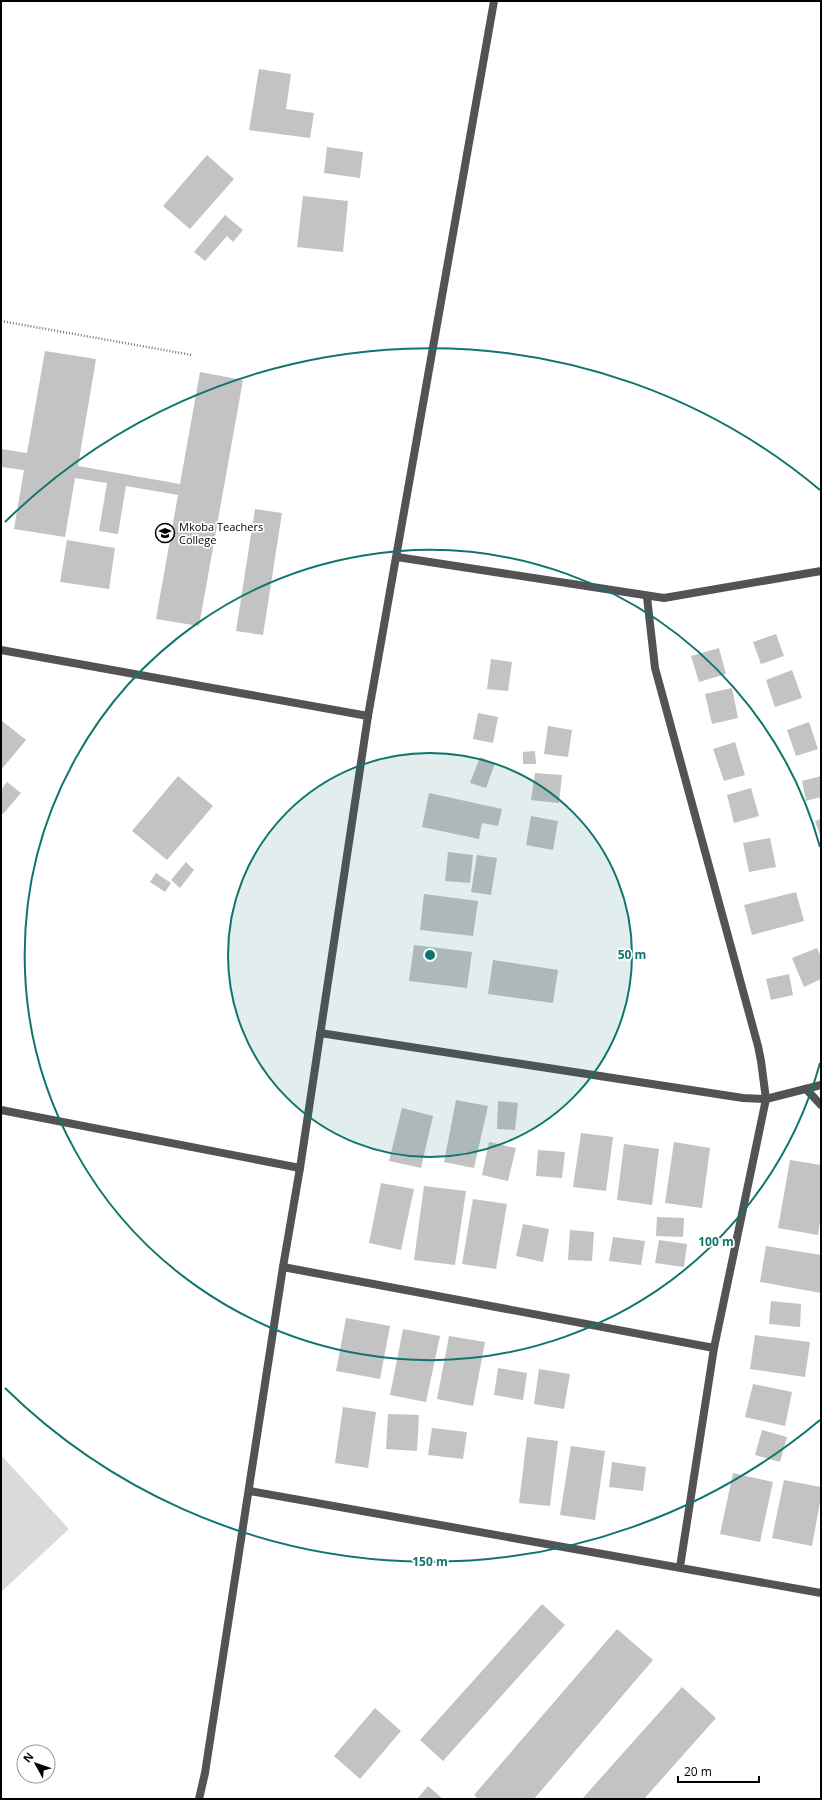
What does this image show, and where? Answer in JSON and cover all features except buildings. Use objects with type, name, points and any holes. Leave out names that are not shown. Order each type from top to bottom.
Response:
[{"type":"street","points":[[199,1799],[205,1773],[250,1491],[368,716],[494,1]]},
{"type":"street","points":[[397,558],[647,597],[664,598],[821,571]]},
{"type":"street","points":[[647,597],[655,668],[762,1061],[766,1099],[714,1348],[680,1567]]},
{"type":"street","points":[[1,650],[368,716]]},
{"type":"street","points":[[320,1033],[743,1098],[766,1099],[806,1090],[821,1084]]},
{"type":"street","points":[[806,1090],[821,1105]]},
{"type":"street","points":[[1,1110],[300,1168]]},
{"type":"street","points":[[283,1267],[714,1348]]},
{"type":"street","points":[[250,1491],[821,1593]]},
{"type":"path","points":[[1,321],[192,355]]},
{"type":"shaded area","points":[[1,1455],[69,1529],[1,1592]]},
{"type":"place","name":"Mkoba Teachers College","points":[[165,533]]}]
